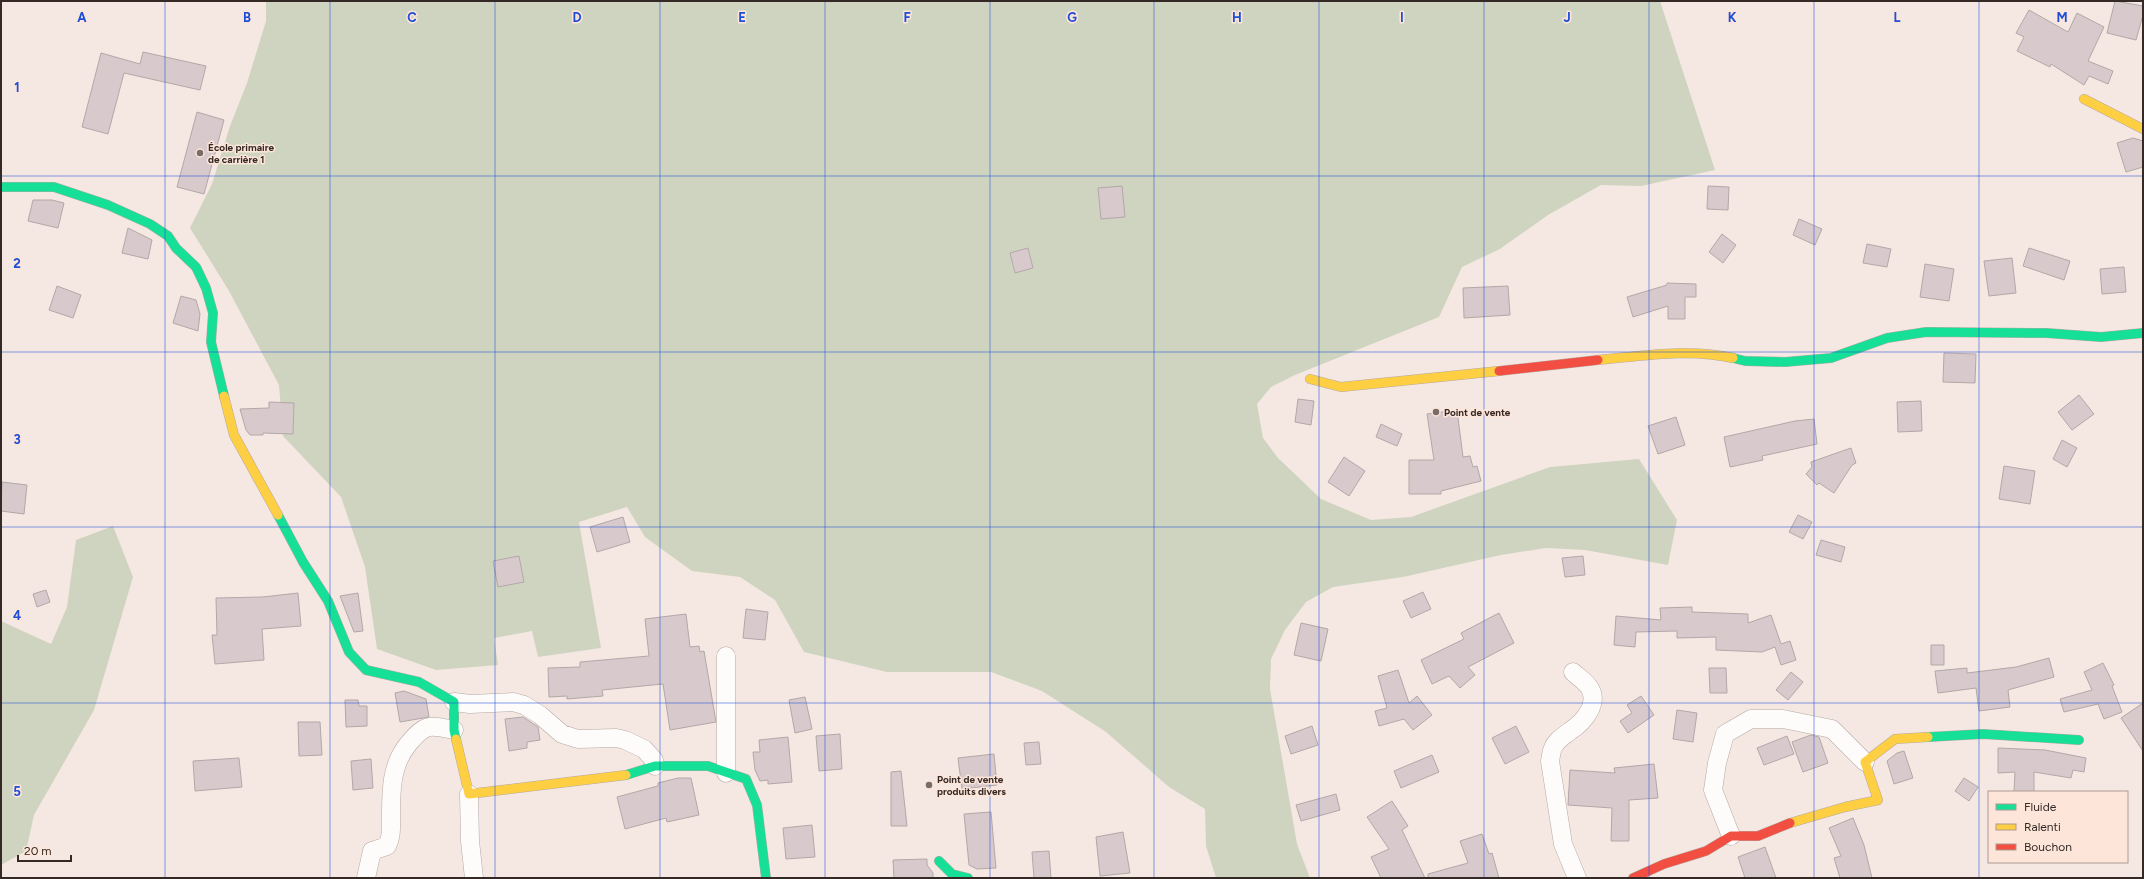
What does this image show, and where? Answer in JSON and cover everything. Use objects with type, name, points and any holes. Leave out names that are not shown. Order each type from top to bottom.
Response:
[{"type":"street","points":[[2084,99],[2143,129]]},
{"type":"street","points":[[1,187],[54,187],[108,205],[150,224],[168,236],[176,248],[196,267],[206,288],[213,313],[211,342],[234,435],[241,445],[268,499],[292,539],[303,562],[328,601],[349,652],[366,670],[419,682],[432,688],[454,702],[470,704],[514,702],[524,705],[540,715],[562,734],[578,739],[616,738],[625,740],[644,749],[654,760],[655,766]]},
{"type":"street","points":[[1310,379],[1341,387],[1478,374],[1561,363],[1676,353],[1715,354],[1745,361],[1785,362],[1831,358],[1887,338],[1926,332],[2046,333],[2101,337],[2143,333]]},
{"type":"street","points":[[726,656],[726,773]]},
{"type":"street","points":[[1573,672],[1588,686],[1594,696],[1592,706],[1585,717],[1572,730],[1560,738],[1553,748],[1550,761],[1563,844],[1577,878]]},
{"type":"street","points":[[454,702],[454,730],[469,794],[470,842],[474,878]]},
{"type":"street","points":[[1633,878],[1664,864],[1706,851],[1731,836],[1758,836],[1781,826],[1845,807],[1878,800],[1865,762],[1832,729],[1783,719],[1751,719],[1725,734],[1717,763],[1713,790],[1731,836]]},
{"type":"street","points":[[366,878],[372,851],[387,846],[392,837],[392,788],[394,771],[400,754],[421,728],[434,726],[454,730]]},
{"type":"street","points":[[1865,762],[1895,739],[1983,734],[2079,740]]},
{"type":"street","points":[[469,794],[625,774],[655,766],[708,766],[746,779],[757,805],[766,878]]},
{"type":"street","points":[[939,861],[952,874],[968,878]]},
{"type":"green space","points":[[266,1],[1660,1],[1715,170],[1641,186],[1601,185],[1548,215],[1500,249],[1462,267],[1439,317],[1295,375],[1271,387],[1257,404],[1263,438],[1278,458],[1321,499],[1371,520],[1411,517],[1550,467],[1639,459],[1677,520],[1668,565],[1585,550],[1546,548],[1501,555],[1403,577],[1333,587],[1306,602],[1285,630],[1271,659],[1270,689],[1297,844],[1310,878],[1216,878],[1206,846],[1205,809],[1169,787],[1106,732],[1042,691],[991,672],[887,672],[804,652],[775,600],[740,577],[692,571],[645,537],[627,507],[579,522],[601,648],[538,657],[532,631],[494,638],[498,665],[436,670],[377,649],[365,567],[341,497],[283,436],[279,385],[229,291],[190,228],[212,184],[230,126],[247,83],[266,21]]},
{"type":"green space","points":[[113,526],[133,577],[94,710],[34,815],[26,851],[1,865],[1,621],[51,644],[67,607],[76,540]]},
{"type":"building","points":[[2115,1],[2143,6],[2143,15],[2136,40],[2107,33]]},
{"type":"building","points":[[2029,10],[2068,32],[2077,13],[2104,27],[2088,61],[2113,71],[2108,84],[2089,76],[2084,85],[2051,64],[2050,67],[2017,51],[2024,37],[2016,33]]},
{"type":"building","points":[[143,52],[206,66],[200,90],[124,73],[108,134],[82,127],[101,53],[140,64]]},
{"type":"building","name":"École primaire de carrière 1","points":[[197,112],[224,120],[204,194],[177,187]]},
{"type":"building","points":[[2133,138],[2143,141],[2143,167],[2126,172],[2117,143]]},
{"type":"building","points":[[1122,186],[1125,217],[1101,219],[1098,188]]},
{"type":"building","points":[[1708,186],[1729,187],[1728,210],[1707,209]]},
{"type":"building","points":[[33,200],[52,200],[64,203],[58,228],[28,221]]},
{"type":"building","points":[[1799,219],[1822,229],[1815,245],[1793,235]]},
{"type":"building","points":[[128,228],[152,240],[148,259],[122,253]]},
{"type":"building","points":[[1722,234],[1736,245],[1723,263],[1709,252]]},
{"type":"building","points":[[1867,244],[1891,249],[1887,267],[1863,263]]},
{"type":"building","points":[[1028,248],[1033,268],[1015,273],[1010,253]]},
{"type":"building","points":[[2029,248],[2070,261],[2064,280],[2023,266]]},
{"type":"building","points":[[2012,258],[2016,293],[1989,296],[1984,261]]},
{"type":"building","points":[[1925,264],[1954,269],[1949,301],[1920,297]]},
{"type":"building","points":[[2124,267],[2126,292],[2102,294],[2100,269]]},
{"type":"building","points":[[1667,283],[1696,284],[1696,297],[1685,297],[1685,319],[1668,319],[1668,306],[1633,317],[1627,297],[1667,285]]},
{"type":"building","points":[[57,286],[81,295],[73,318],[49,310]]},
{"type":"building","points":[[1508,286],[1510,315],[1464,318],[1463,288]]},
{"type":"building","points":[[181,296],[196,300],[200,314],[198,331],[173,323]]},
{"type":"building","points":[[1944,353],[1976,354],[1975,383],[1943,382]]},
{"type":"building","points":[[2079,395],[2094,414],[2072,430],[2058,412]]},
{"type":"building","points":[[1298,399],[1314,401],[1311,425],[1295,422]]},
{"type":"building","points":[[1921,401],[1922,431],[1898,432],[1897,402]]},
{"type":"building","points":[[269,402],[294,403],[293,434],[263,433],[263,435],[250,435],[246,430],[240,409],[269,408]]},
{"type":"building","points":[[1457,410],[1463,457],[1470,456],[1473,467],[1477,466],[1481,481],[1441,491],[1441,494],[1409,494],[1409,460],[1434,460],[1427,414]]},
{"type":"building","points":[[1676,417],[1685,445],[1658,454],[1648,426]]},
{"type":"building","points":[[1814,419],[1817,444],[1762,456],[1763,460],[1730,467],[1724,437],[1795,421]]},
{"type":"building","points":[[1381,424],[1402,434],[1397,446],[1376,437]]},
{"type":"building","points":[[2062,440],[2077,448],[2067,467],[2053,459]]},
{"type":"building","points":[[1851,448],[1856,463],[1852,465],[1834,493],[1819,483],[1817,485],[1806,474],[1812,467],[1811,462]]},
{"type":"building","points":[[1344,457],[1365,471],[1349,496],[1328,482]]},
{"type":"building","points":[[2004,466],[2035,471],[2030,504],[1999,499]]},
{"type":"building","points":[[2,482],[27,485],[24,514],[1,511]]},
{"type":"building","points":[[1798,515],[1812,522],[1803,539],[1789,532]]},
{"type":"building","points":[[623,517],[630,542],[597,552],[590,527]]},
{"type":"building","points":[[1821,540],[1845,547],[1841,562],[1816,555]]},
{"type":"building","points":[[519,556],[524,582],[498,587],[493,561]]},
{"type":"building","points":[[1583,556],[1585,575],[1565,577],[1562,558]]},
{"type":"building","points":[[46,590],[50,602],[37,607],[33,594]]},
{"type":"building","points":[[1423,592],[1431,609],[1411,618],[1403,601]]},
{"type":"building","points":[[298,593],[301,626],[262,629],[264,660],[215,664],[212,635],[217,635],[216,598],[263,597]]},
{"type":"building","points":[[358,593],[363,631],[354,632],[340,596]]},
{"type":"building","points":[[1692,607],[1692,612],[1748,614],[1748,623],[1771,615],[1781,644],[1790,641],[1796,660],[1781,665],[1775,647],[1762,652],[1716,650],[1716,637],[1677,638],[1677,631],[1636,632],[1635,647],[1614,645],[1616,616],[1661,620],[1660,608]]},
{"type":"building","points":[[746,609],[768,612],[765,640],[743,638]]},
{"type":"building","points":[[1499,613],[1514,643],[1468,667],[1475,675],[1460,688],[1449,676],[1432,684],[1421,660],[1464,639],[1461,633]]},
{"type":"building","points":[[686,614],[690,647],[699,646],[700,652],[704,651],[716,722],[670,730],[663,684],[602,690],[603,696],[567,699],[567,696],[549,697],[548,668],[580,667],[580,662],[649,656],[645,619]]},
{"type":"building","points":[[1301,623],[1328,629],[1321,661],[1294,655]]},
{"type":"building","points":[[1931,645],[1944,645],[1944,665],[1931,665]]},
{"type":"building","points":[[2049,658],[2054,677],[2008,690],[2010,707],[1979,711],[1976,688],[1938,693],[1935,671],[1967,668],[1967,673],[2016,667]]},
{"type":"building","points":[[2103,663],[2114,685],[2112,686],[2122,712],[2104,719],[2098,704],[2064,712],[2060,699],[2092,690],[2084,672]]},
{"type":"building","points":[[1709,668],[1726,668],[1727,693],[1710,693]]},
{"type":"building","points":[[1398,670],[1409,703],[1417,696],[1432,715],[1413,730],[1404,719],[1379,726],[1375,711],[1387,708],[1378,676]]},
{"type":"building","points":[[1791,672],[1803,682],[1788,700],[1776,690]]},
{"type":"building","points":[[404,691],[426,699],[429,717],[400,722],[395,693]]},
{"type":"building","points":[[1641,696],[1654,715],[1628,733],[1620,721],[1632,713],[1627,705]]},
{"type":"building","points":[[805,697],[812,729],[795,733],[789,700]]},
{"type":"building","points":[[345,700],[358,700],[359,706],[367,706],[367,726],[346,727]]},
{"type":"building","points":[[2143,703],[2143,751],[2121,718]]},
{"type":"building","points":[[1677,710],[1697,713],[1693,742],[1673,739]]},
{"type":"building","points":[[523,717],[538,727],[540,740],[527,742],[527,748],[509,751],[505,719]]},
{"type":"building","points":[[298,722],[320,722],[322,755],[299,756]]},
{"type":"building","points":[[1312,726],[1318,745],[1291,754],[1285,736]]},
{"type":"building","points":[[1516,726],[1529,752],[1505,764],[1492,738]]},
{"type":"building","points":[[840,734],[842,769],[819,771],[816,736]]},
{"type":"building","points":[[1811,735],[1819,737],[1828,763],[1803,772],[1792,742]]},
{"type":"building","points":[[1787,736],[1794,754],[1764,765],[1757,748]]},
{"type":"building","points":[[788,737],[792,782],[768,784],[768,780],[760,781],[755,770],[753,752],[760,752],[759,740]]},
{"type":"building","points":[[1039,742],[1041,764],[1026,765],[1024,743]]},
{"type":"building","points":[[1998,748],[2045,750],[2086,758],[2084,772],[2073,770],[2071,778],[2034,772],[2034,791],[2014,791],[2015,772],[1998,773]]},
{"type":"building","points":[[1904,751],[1913,778],[1894,784],[1887,761],[1897,753]]},
{"type":"building","points":[[994,754],[997,785],[962,789],[958,758]]},
{"type":"building","points":[[1432,755],[1439,772],[1401,788],[1394,771]]},
{"type":"building","points":[[239,758],[242,787],[195,791],[193,761]]},
{"type":"building","points":[[371,759],[373,788],[353,790],[351,761]]},
{"type":"building","points":[[1654,764],[1658,798],[1629,800],[1629,841],[1611,841],[1612,808],[1568,805],[1570,770],[1615,773],[1614,768]]},
{"type":"building","points":[[901,771],[907,826],[891,826],[891,772]]},
{"type":"building","points":[[678,778],[691,778],[699,815],[667,822],[666,818],[625,829],[617,797],[658,786],[658,783]]},
{"type":"building","points":[[1964,778],[1978,787],[1969,801],[1955,791]]},
{"type":"building","points":[[1336,794],[1340,810],[1301,821],[1296,805]]},
{"type":"building","points":[[1392,801],[1408,826],[1402,830],[1425,878],[1381,878],[1371,857],[1389,849],[1367,817]]},
{"type":"building","points":[[991,812],[996,868],[977,869],[969,865],[964,814]]},
{"type":"building","points":[[1853,818],[1864,845],[1872,878],[1840,878],[1834,858],[1841,856],[1829,828]]},
{"type":"building","points":[[812,825],[815,857],[786,859],[783,828]]},
{"type":"building","points":[[1123,832],[1130,873],[1100,876],[1096,837]]},
{"type":"building","points":[[1482,834],[1489,854],[1492,853],[1499,878],[1428,878],[1428,874],[1468,863],[1460,841]]},
{"type":"building","points":[[1765,847],[1776,878],[1745,878],[1738,857]]},
{"type":"building","points":[[1049,851],[1051,878],[1034,878],[1032,852]]},
{"type":"building","points":[[927,859],[927,865],[933,873],[933,878],[894,878],[893,860]]},
{"type":"traffic: fast","points":[[1,187],[54,187],[108,205],[150,224],[168,236],[176,248],[196,267],[206,288],[213,313],[211,342],[224,396]]},
{"type":"traffic: fast","points":[[1733,358],[1745,361],[1785,362],[1831,358],[1887,338],[1926,332],[2046,333],[2101,337],[2143,333]]},
{"type":"traffic: fast","points":[[278,515],[303,562],[328,601],[349,652],[366,670],[419,682],[454,702],[454,730],[456,739]]},
{"type":"traffic: fast","points":[[1928,737],[1983,734],[2079,740]]},
{"type":"traffic: fast","points":[[626,775],[655,766],[708,766],[746,779],[757,805],[766,878]]},
{"type":"traffic: fast","points":[[939,861],[952,874],[968,878]]},
{"type":"traffic: slow","points":[[2084,99],[2143,129]]},
{"type":"traffic: slow","points":[[1598,360],[1683,353],[1716,355],[1733,358]]},
{"type":"traffic: slow","points":[[1310,379],[1341,387],[1499,371]]},
{"type":"traffic: slow","points":[[224,396],[234,435],[278,515]]},
{"type":"traffic: slow","points":[[1790,823],[1845,807],[1878,800],[1865,762],[1895,739],[1928,737]]},
{"type":"traffic: slow","points":[[456,739],[469,794],[626,775]]},
{"type":"traffic: jam","points":[[1499,371],[1598,360]]},
{"type":"traffic: jam","points":[[1633,878],[1664,864],[1706,851],[1731,836],[1758,836],[1790,823]]},
{"type":"place","name":"École primaire de carrière 1","points":[[200,153]]},
{"type":"place","name":"Point de vente","points":[[1436,412]]},
{"type":"place","name":"Point de vente produits divers","points":[[929,785]]}]
